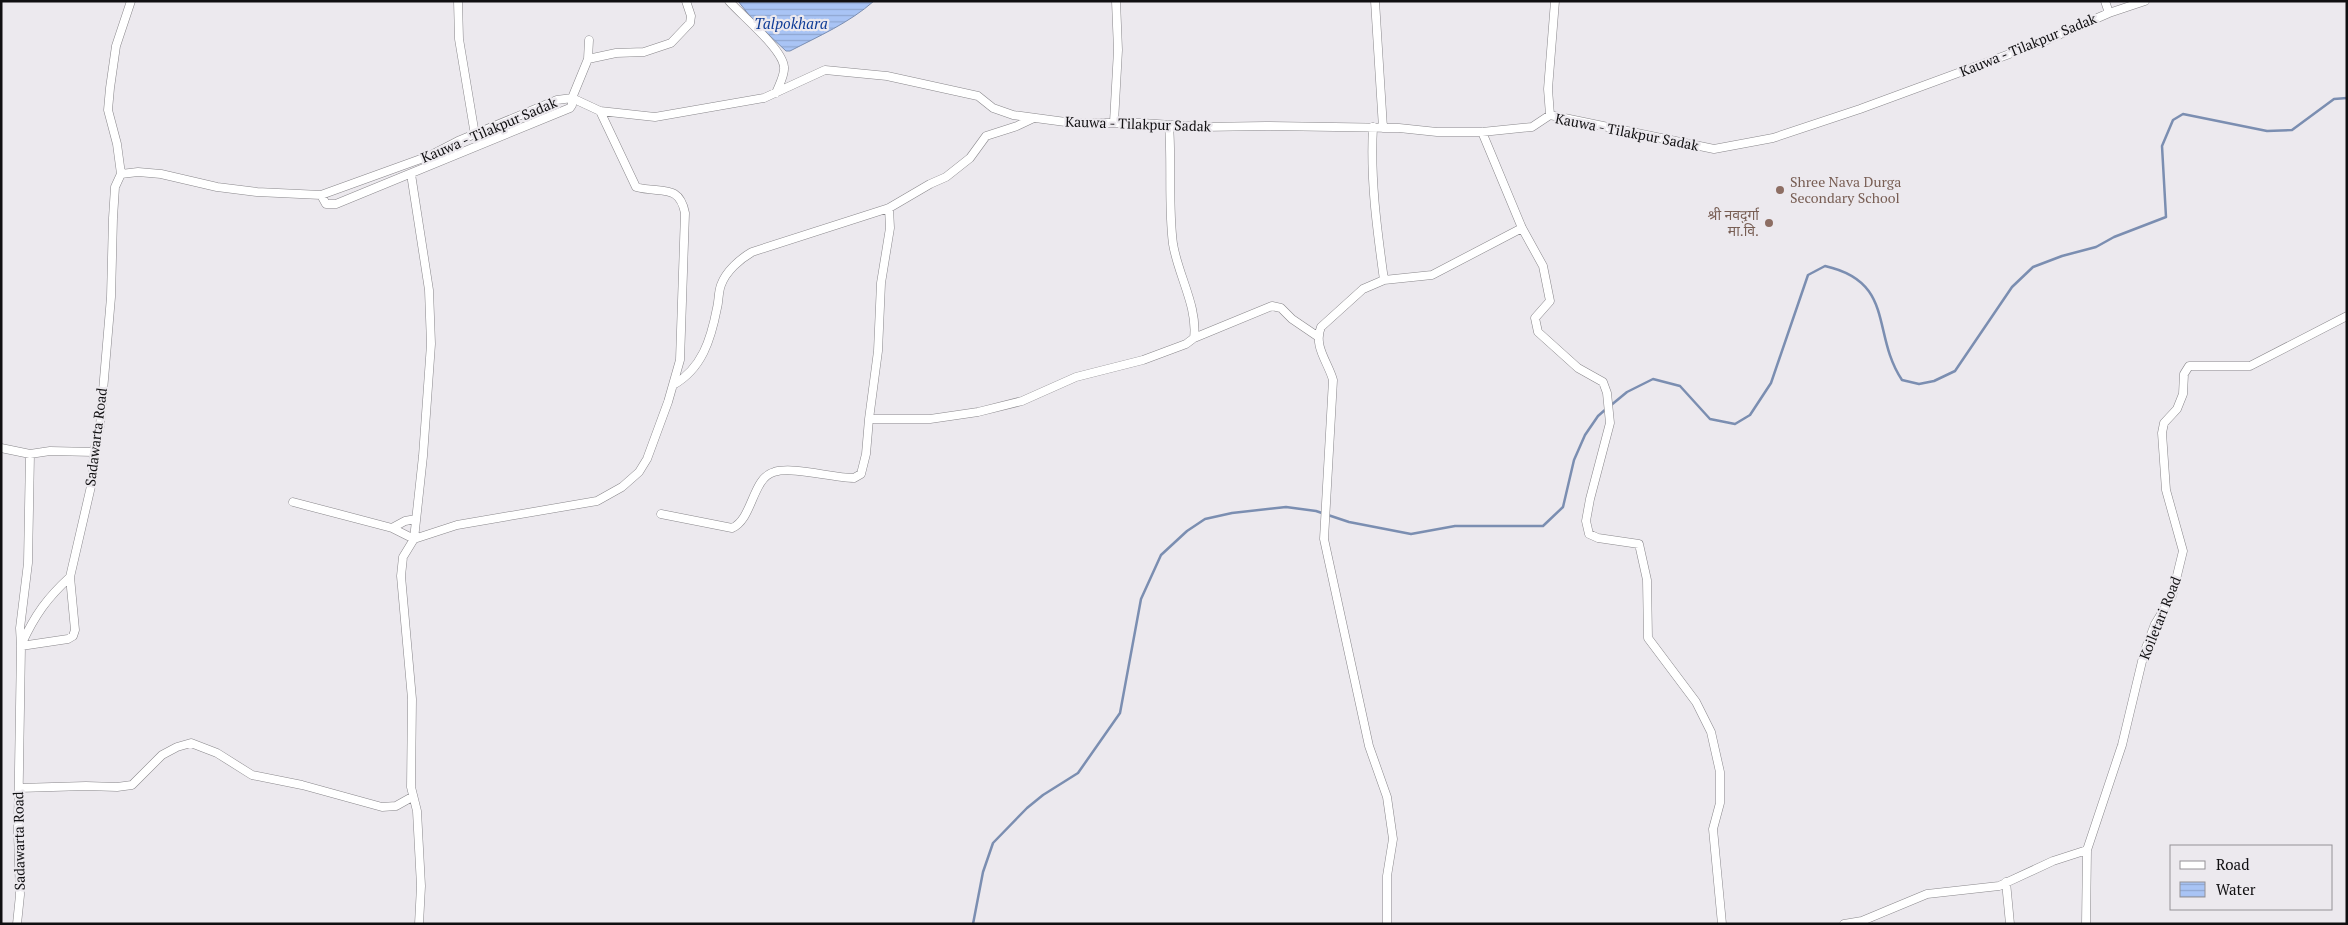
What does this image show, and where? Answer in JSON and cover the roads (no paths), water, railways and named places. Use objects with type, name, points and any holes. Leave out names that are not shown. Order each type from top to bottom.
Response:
[{"type":"street","name":"Sadawarta Road","points":[[17,924],[20,895],[21,645],[73,636],[70,577],[92,482],[94,452],[100,426],[111,297],[115,187],[122,174],[118,144],[108,110],[116,46],[131,1]]},
{"type":"street","points":[[458,1],[459,38],[475,135]]},
{"type":"street","points":[[588,59],[616,53],[644,52],[671,43],[690,23],[691,16],[686,1]]},
{"type":"street","points":[[729,1],[775,50],[784,63],[784,69],[776,93]]},
{"type":"street","points":[[1114,122],[1118,50],[1116,1]]},
{"type":"street","points":[[1376,1],[1383,128]]},
{"type":"street","points":[[1550,115],[1548,89],[1555,1]]},
{"type":"street","points":[[2105,1],[2109,12]]},
{"type":"street","name":"Kauwa - Tilakpur Sadak","points":[[122,174],[138,172],[160,174],[217,187],[257,192],[321,195],[412,162],[557,100],[572,98],[600,111],[655,117],[764,98],[825,70],[887,76],[959,91],[978,96],[994,108],[1013,115],[1073,123],[1114,122],[1201,127],[1373,127],[1437,132],[1482,132],[1532,127],[1550,115],[1714,149],[1773,138],[1860,109],[2042,42],[2109,12],[2145,1]]},
{"type":"street","points":[[321,195],[326,204],[336,204],[570,108],[572,98],[588,59],[589,40]]},
{"type":"street","points":[[293,502],[392,528],[414,539],[457,525],[597,501],[622,487],[639,472],[647,459],[680,360],[685,213],[682,199],[674,192],[649,190],[636,186],[600,111]]},
{"type":"street","points":[[673,385],[687,378],[698,363],[712,332],[721,285],[731,270],[744,257],[752,252],[888,208],[946,177],[970,158],[986,136],[1017,126],[1034,118]]},
{"type":"street","points":[[1170,125],[1173,243],[1180,276],[1192,311],[1194,338]]},
{"type":"street","points":[[1373,127],[1371,158],[1375,221],[1384,280]]},
{"type":"street","points":[[1482,132],[1522,228],[1543,266],[1550,301],[1535,318],[1538,332],[1578,368],[1603,382],[1610,424],[1586,521],[1589,534],[1598,538],[1639,544],[1647,580],[1648,638],[1696,702],[1712,732],[1720,772],[1720,802],[1713,829],[1722,924]]},
{"type":"street","points":[[411,174],[429,290],[431,344],[424,456],[414,539],[403,557],[401,576],[412,699],[410,748],[412,798],[417,811],[421,886],[419,924]]},
{"type":"street","points":[[660,514],[732,528],[740,525],[767,474],[775,471],[789,471],[854,478],[862,474],[865,466],[868,419],[878,351],[881,283],[890,228],[888,208]]},
{"type":"street","points":[[1387,924],[1388,876],[1393,838],[1387,797],[1369,746],[1324,539],[1333,380],[1329,366],[1321,352],[1317,336],[1321,327],[1363,289],[1384,280],[1432,275],[1522,228]]},
{"type":"street","points":[[868,419],[930,419],[978,412],[1022,401],[1076,377],[1144,360],[1186,344],[1194,338],[1272,306],[1282,308],[1297,323],[1317,336]]},
{"type":"street","name":"Koiletari Road","points":[[2086,924],[2087,850],[2122,745],[2144,653],[2156,624],[2172,596],[2183,551],[2166,490],[2162,433],[2164,422],[2177,408],[2183,394],[2184,374],[2189,366],[2250,366],[2347,316]]},
{"type":"street","points":[[1,448],[30,454],[50,451],[94,452]]},
{"type":"street","points":[[21,645],[20,628],[28,564],[30,454]]},
{"type":"street","points":[[392,528],[405,520],[416,519]]},
{"type":"street","points":[[21,645],[36,614],[53,592],[70,577]]},
{"type":"street","points":[[19,788],[86,786],[117,788],[132,785],[162,755],[177,747],[191,743],[217,753],[252,775],[302,785],[382,807],[396,806],[412,798]]},
{"type":"street","points":[[1844,924],[1862,921],[1927,894],[1999,886],[2053,860],[2087,850]]},
{"type":"street","points":[[2006,882],[2010,924]]},
{"type":"water","name":"Talpokhara","points":[[738,1],[874,1],[834,29],[790,51],[786,51],[753,20]]},
{"type":"waterway","points":[[1610,406],[1627,392],[1653,379],[1680,386],[1710,419],[1735,424],[1750,415],[1771,383],[1808,275],[1825,266],[1847,274],[1863,284],[1872,297],[1893,363],[1902,380],[1919,384],[1934,381],[1955,371],[2012,287],[2033,267],[2062,256],[2096,247],[2114,237],[2166,217],[2162,146],[2173,120],[2183,114],[2267,131],[2292,130],[2334,99],[2347,98]]},
{"type":"waterway","points":[[973,924],[983,872],[993,843],[1027,808],[1043,795],[1078,773],[1120,713],[1141,599],[1161,555],[1187,531],[1205,519],[1232,513],[1286,507],[1316,511],[1349,522],[1411,534],[1455,526],[1543,526],[1563,507],[1574,460],[1585,435],[1598,416],[1606,409]]},
{"type":"place","name":"Shree Nava Durga Secondary School","points":[[1780,190]]},
{"type":"place","name":"श्री नवदुर्गा मा.वि.","points":[[1769,223]]}]
